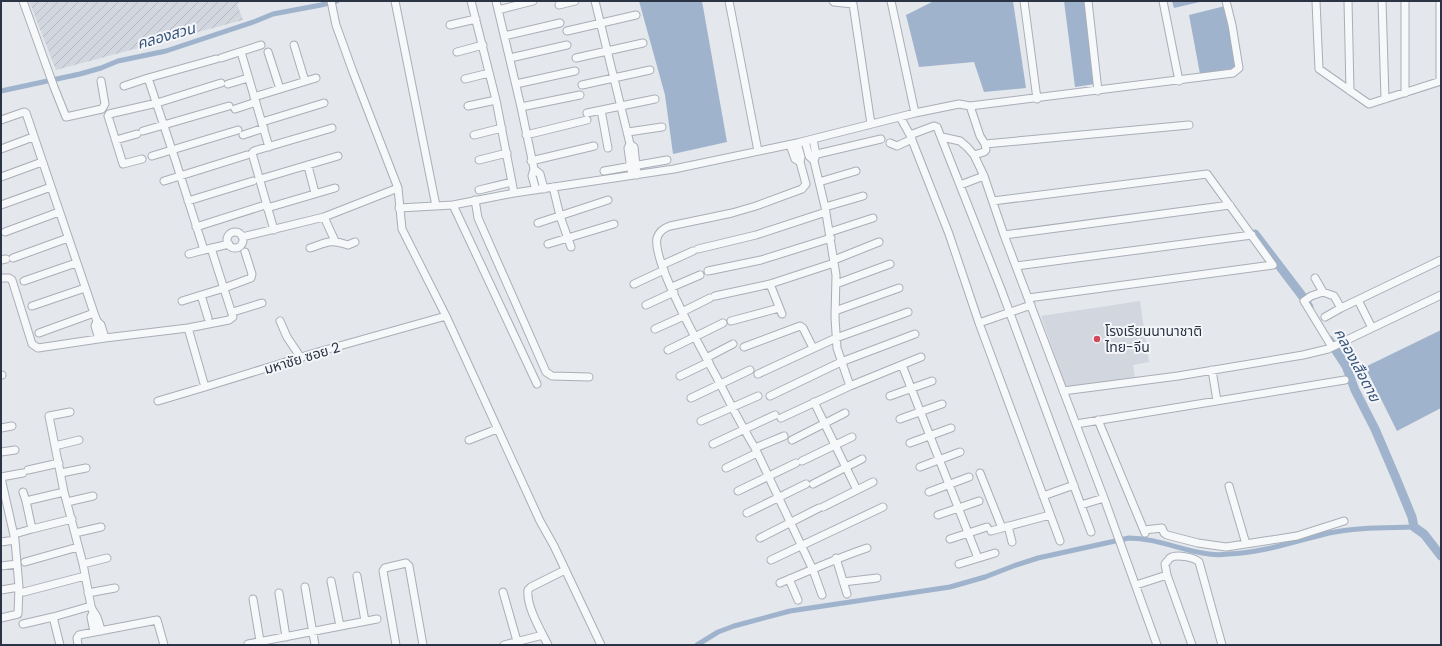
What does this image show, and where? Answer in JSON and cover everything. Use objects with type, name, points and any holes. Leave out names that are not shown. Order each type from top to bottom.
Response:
[{"type":"street","points":[[23,1],[66,117],[102,109],[105,104],[101,81]]},
{"type":"street","points":[[331,1],[336,25],[398,188],[402,229],[446,316],[540,521],[601,645]]},
{"type":"street","points":[[395,1],[436,206]]},
{"type":"street","points":[[471,1],[496,100],[514,193]]},
{"type":"street","points":[[496,1],[534,169],[532,176],[540,190]]},
{"type":"street","points":[[498,10],[533,1]]},
{"type":"street","points":[[559,5],[575,1]]},
{"type":"street","points":[[595,1],[602,23],[628,132],[630,144],[628,148],[635,175]]},
{"type":"street","points":[[728,1],[758,151]]},
{"type":"street","points":[[833,1],[853,4],[871,124]]},
{"type":"street","points":[[891,1],[915,113]]},
{"type":"street","points":[[1024,1],[1037,99]]},
{"type":"street","points":[[1088,1],[1098,91]]},
{"type":"street","points":[[1162,1],[1179,81]]},
{"type":"street","points":[[399,208],[453,205],[514,193],[674,169],[793,144],[915,113],[959,104],[970,106],[1037,99],[1233,73],[1239,68],[1232,25],[1226,1]]},
{"type":"street","points":[[1316,1],[1319,69],[1369,104],[1440,81],[1440,1]]},
{"type":"street","points":[[1348,1],[1350,91]]},
{"type":"street","points":[[1382,1],[1384,99]]},
{"type":"street","points":[[1405,1],[1405,93]]},
{"type":"street","points":[[567,31],[636,16]]},
{"type":"street","points":[[450,25],[476,19]]},
{"type":"street","points":[[504,36],[560,23]]},
{"type":"street","points":[[576,58],[642,43]]},
{"type":"street","points":[[294,45],[305,81]]},
{"type":"street","points":[[457,52],[483,45]]},
{"type":"street","points":[[510,58],[567,45]]},
{"type":"street","points":[[124,86],[261,46]]},
{"type":"street","points":[[241,52],[270,147]]},
{"type":"street","points":[[268,52],[280,89]]},
{"type":"street","points":[[582,85],[650,70]]},
{"type":"street","points":[[516,84],[576,71]]},
{"type":"street","points":[[465,79],[489,73]]},
{"type":"street","points":[[1,278],[9,278],[14,284],[31,340],[34,347],[38,348],[102,338],[188,328],[229,320],[234,317],[224,288],[196,227],[173,150],[148,78]]},
{"type":"street","points":[[142,159],[123,164],[108,116],[109,114],[157,103],[224,83],[248,78]]},
{"type":"street","points":[[116,140],[164,124],[255,100],[280,89],[316,78]]},
{"type":"street","points":[[521,107],[580,95]]},
{"type":"street","points":[[526,135],[587,116],[601,110],[655,99]]},
{"type":"street","points":[[468,106],[496,100]]},
{"type":"street","points":[[152,156],[263,125],[324,103]]},
{"type":"street","points":[[970,106],[986,150],[974,155]]},
{"type":"street","points":[[601,110],[608,148]]},
{"type":"street","points":[[1,120],[24,112],[34,137],[96,321],[101,325],[102,338]]},
{"type":"street","points":[[900,117],[911,137],[949,234],[979,323],[1060,541]]},
{"type":"street","points":[[985,144],[1189,125]]},
{"type":"street","points":[[890,143],[894,146],[900,146],[911,137],[934,126],[938,127],[1010,312],[1091,532]]},
{"type":"street","points":[[628,132],[662,127]]},
{"type":"street","points":[[274,230],[264,207],[252,153],[254,151],[332,128]]},
{"type":"street","points":[[474,135],[502,128]]},
{"type":"street","points":[[1,149],[34,137]]},
{"type":"street","points":[[942,137],[960,141],[967,147],[974,155],[984,176],[1004,235],[1104,498],[1157,645]]},
{"type":"street","points":[[813,139],[813,157]]},
{"type":"street","points":[[813,157],[881,139]]},
{"type":"street","points":[[805,141],[813,157],[826,210],[836,275],[835,311],[837,348],[850,386]]},
{"type":"street","points":[[793,144],[794,159],[800,162],[806,184],[802,189],[732,213],[662,229],[657,237],[657,250],[683,314],[769,476],[813,570],[822,595]]},
{"type":"street","points":[[531,161],[594,146]]},
{"type":"street","points":[[480,160],[506,153]]},
{"type":"street","points":[[164,181],[247,156]]},
{"type":"street","points":[[264,178],[338,156]]},
{"type":"street","points":[[604,171],[667,160]]},
{"type":"street","points":[[1,177],[42,162]]},
{"type":"street","points":[[308,166],[315,193]]},
{"type":"street","points":[[820,182],[856,171]]},
{"type":"street","points":[[979,323],[1010,312],[1029,301],[1273,265],[1207,174],[993,201]]},
{"type":"street","points":[[960,185],[984,176]]},
{"type":"street","points":[[188,201],[253,181]]},
{"type":"street","points":[[479,190],[512,182]]},
{"type":"street","points":[[1,205],[51,187]]},
{"type":"street","points":[[553,187],[560,216],[571,247]]},
{"type":"street","points":[[196,227],[334,188]]},
{"type":"street","points":[[189,254],[229,244],[233,247],[240,246],[243,241],[242,236],[274,230],[324,217],[398,188]]},
{"type":"street","points":[[634,284],[695,250],[756,235],[863,196]]},
{"type":"street","points":[[475,200],[478,218],[546,372],[552,376],[589,377]]},
{"type":"street","points":[[538,223],[608,200]]},
{"type":"street","points":[[453,205],[537,384]]},
{"type":"street","points":[[1004,235],[1230,205]]},
{"type":"street","points":[[5,232],[59,212]]},
{"type":"street","points":[[324,217],[334,241]]},
{"type":"street","points":[[708,271],[762,260],[873,218]]},
{"type":"street","points":[[548,244],[614,224]]},
{"type":"street","points":[[1016,266],[1252,235]]},
{"type":"street","points":[[7,259],[68,238]]},
{"type":"street","points":[[310,248],[334,241],[348,244],[355,242]]},
{"type":"street","points":[[655,329],[713,298],[770,284],[834,261],[879,242]]},
{"type":"street","points":[[182,301],[201,296],[251,278],[252,274],[245,252]]},
{"type":"street","points":[[1325,317],[1441,260]]},
{"type":"street","points":[[24,280],[76,263]]},
{"type":"street","points":[[836,284],[890,264]]},
{"type":"street","points":[[646,305],[700,275]]},
{"type":"street","points":[[1315,278],[1323,292]]},
{"type":"street","points":[[668,350],[727,322],[780,311],[770,284]]},
{"type":"street","points":[[32,306],[85,288]]},
{"type":"street","points":[[835,311],[899,288]]},
{"type":"street","points":[[1330,348],[1304,301],[1323,292],[1334,296],[1341,308]]},
{"type":"street","points":[[1063,391],[1178,376],[1303,355],[1330,348],[1441,295]]},
{"type":"street","points":[[201,296],[208,318]]},
{"type":"street","points":[[1358,300],[1372,328]]},
{"type":"street","points":[[233,312],[262,304]]},
{"type":"street","points":[[758,374],[836,338],[908,312]]},
{"type":"street","points":[[39,333],[94,313]]},
{"type":"street","name":"มหาชัย ซอย 2","points":[[158,401],[446,316]]},
{"type":"street","points":[[280,321],[287,337],[301,358]]},
{"type":"street","points":[[744,347],[800,326],[803,328],[813,348]]},
{"type":"street","points":[[188,328],[205,387]]},
{"type":"street","points":[[770,396],[841,362],[915,334]]},
{"type":"street","points":[[680,376],[734,344]]},
{"type":"street","points":[[713,444],[922,357]]},
{"type":"street","points":[[902,365],[978,558]]},
{"type":"street","points":[[690,398],[750,370]]},
{"type":"street","points":[[1212,370],[1217,401]]},
{"type":"street","points":[[1076,424],[1345,380]]},
{"type":"street","points":[[890,396],[932,381]]},
{"type":"street","points":[[701,421],[758,396]]},
{"type":"street","points":[[814,402],[857,490]]},
{"type":"street","points":[[900,420],[942,404]]},
{"type":"street","points":[[70,412],[50,416],[64,492],[83,564],[92,609],[98,619],[98,631]]},
{"type":"street","points":[[792,440],[845,413]]},
{"type":"street","points":[[1098,420],[1145,531],[1162,528],[1167,536],[1226,547],[1297,536],[1344,522]]},
{"type":"street","points":[[1,428],[12,426]]},
{"type":"street","points":[[910,443],[951,428]]},
{"type":"street","points":[[469,440],[497,429]]},
{"type":"street","points":[[726,468],[756,450],[784,436]]},
{"type":"street","points":[[738,491],[852,437]]},
{"type":"street","points":[[55,446],[79,440]]},
{"type":"street","points":[[1,452],[15,450]]},
{"type":"street","points":[[920,467],[960,452]]},
{"type":"street","points":[[747,512],[862,459]]},
{"type":"street","points":[[1,618],[18,614],[22,589],[21,563],[2,492],[1,477],[59,463]]},
{"type":"street","points":[[61,474],[86,468]]},
{"type":"street","points":[[980,474],[1012,542]]},
{"type":"street","points":[[930,492],[969,477]]},
{"type":"street","points":[[760,538],[873,482]]},
{"type":"street","points":[[1043,496],[1074,485]]},
{"type":"street","points":[[1229,486],[1246,544]]},
{"type":"street","points":[[23,492],[32,529]]},
{"type":"street","points":[[26,501],[64,492]]},
{"type":"street","points":[[67,502],[92,496]]},
{"type":"street","points":[[1081,506],[1104,498]]},
{"type":"street","points":[[938,515],[980,501]]},
{"type":"street","points":[[771,560],[883,507]]},
{"type":"street","points":[[950,539],[969,532],[1005,527],[1050,515]]},
{"type":"street","points":[[1,518],[9,516]]},
{"type":"street","points":[[18,533],[72,519]]},
{"type":"street","points":[[75,533],[101,527]]},
{"type":"street","points":[[1,542],[15,540]]},
{"type":"street","points":[[1,566],[21,563],[78,547]]},
{"type":"street","points":[[780,583],[813,570],[836,558],[866,548]]},
{"type":"street","points":[[959,564],[995,553]]},
{"type":"street","points":[[1192,645],[1167,575],[1165,564],[1169,559],[1175,556],[1195,558],[1199,562],[1222,645]]},
{"type":"street","points":[[83,564],[107,558]]},
{"type":"street","points":[[836,558],[847,594]]},
{"type":"street","points":[[396,645],[383,571],[385,568],[406,563],[409,566],[423,645]]},
{"type":"street","points":[[548,645],[527,598],[528,590],[531,587],[565,570]]},
{"type":"street","points":[[1136,585],[1167,575]]},
{"type":"street","points":[[1,590],[22,589],[85,576]]},
{"type":"street","points":[[357,576],[365,621]]},
{"type":"street","points":[[843,582],[877,578]]},
{"type":"street","points":[[789,579],[798,600]]},
{"type":"street","points":[[331,582],[340,626]]},
{"type":"street","points":[[305,587],[315,645]]},
{"type":"street","points":[[88,593],[115,588]]},
{"type":"street","points":[[503,592],[517,641]]},
{"type":"street","points":[[279,593],[286,636]]},
{"type":"street","points":[[253,599],[260,641]]},
{"type":"street","points":[[23,624],[92,609]]},
{"type":"street","points":[[53,617],[60,645]]},
{"type":"street","points":[[248,644],[377,619]]},
{"type":"street","points":[[78,645],[77,638],[79,635],[157,620],[164,645]]},
{"type":"street","points":[[504,645],[517,641],[526,642],[543,635]]},
{"type":"shaded area","points":[[29,1],[242,1],[237,4],[243,20],[56,70]]},
{"type":"shaded area","name":"โรงเรียนนานาชาติ ไทย-จีน","points":[[1140,301],[1149,362],[1133,365],[1135,377],[1066,388],[1041,316]]},
{"type":"water","points":[[639,1],[702,1],[727,142],[673,154],[665,95]]},
{"type":"water","points":[[934,1],[1013,1],[1026,88],[984,92],[974,62],[919,67],[906,15]]},
{"type":"water","points":[[1064,1],[1086,1],[1095,84],[1075,87]]},
{"type":"water","points":[[1172,1],[1204,1],[1174,8]]},
{"type":"water","points":[[1225,6],[1236,68],[1200,74],[1189,15]]},
{"type":"water","points":[[1441,330],[1441,408],[1397,431],[1365,367]]},
{"type":"waterway","name":"คลองสวน","points":[[1,91],[80,74],[118,61],[166,51],[273,14],[337,1]]},
{"type":"waterway","name":"คลองเสือตาย","points":[[1255,234],[1309,307]]},
{"type":"waterway","name":"คลองเสือตาย","points":[[1329,340],[1346,366],[1355,390],[1375,429],[1412,517],[1414,527],[1424,534],[1441,556]]},
{"type":"waterway","points":[[697,645],[718,632],[734,626],[790,611],[950,587],[985,577],[1038,558],[1129,538],[1150,540],[1199,552],[1221,555],[1266,549],[1340,531],[1372,528],[1414,527]]},
{"type":"place","name":"โรงเรียนนานาชาติ ไทย-จีน","points":[[1097,339]]}]
